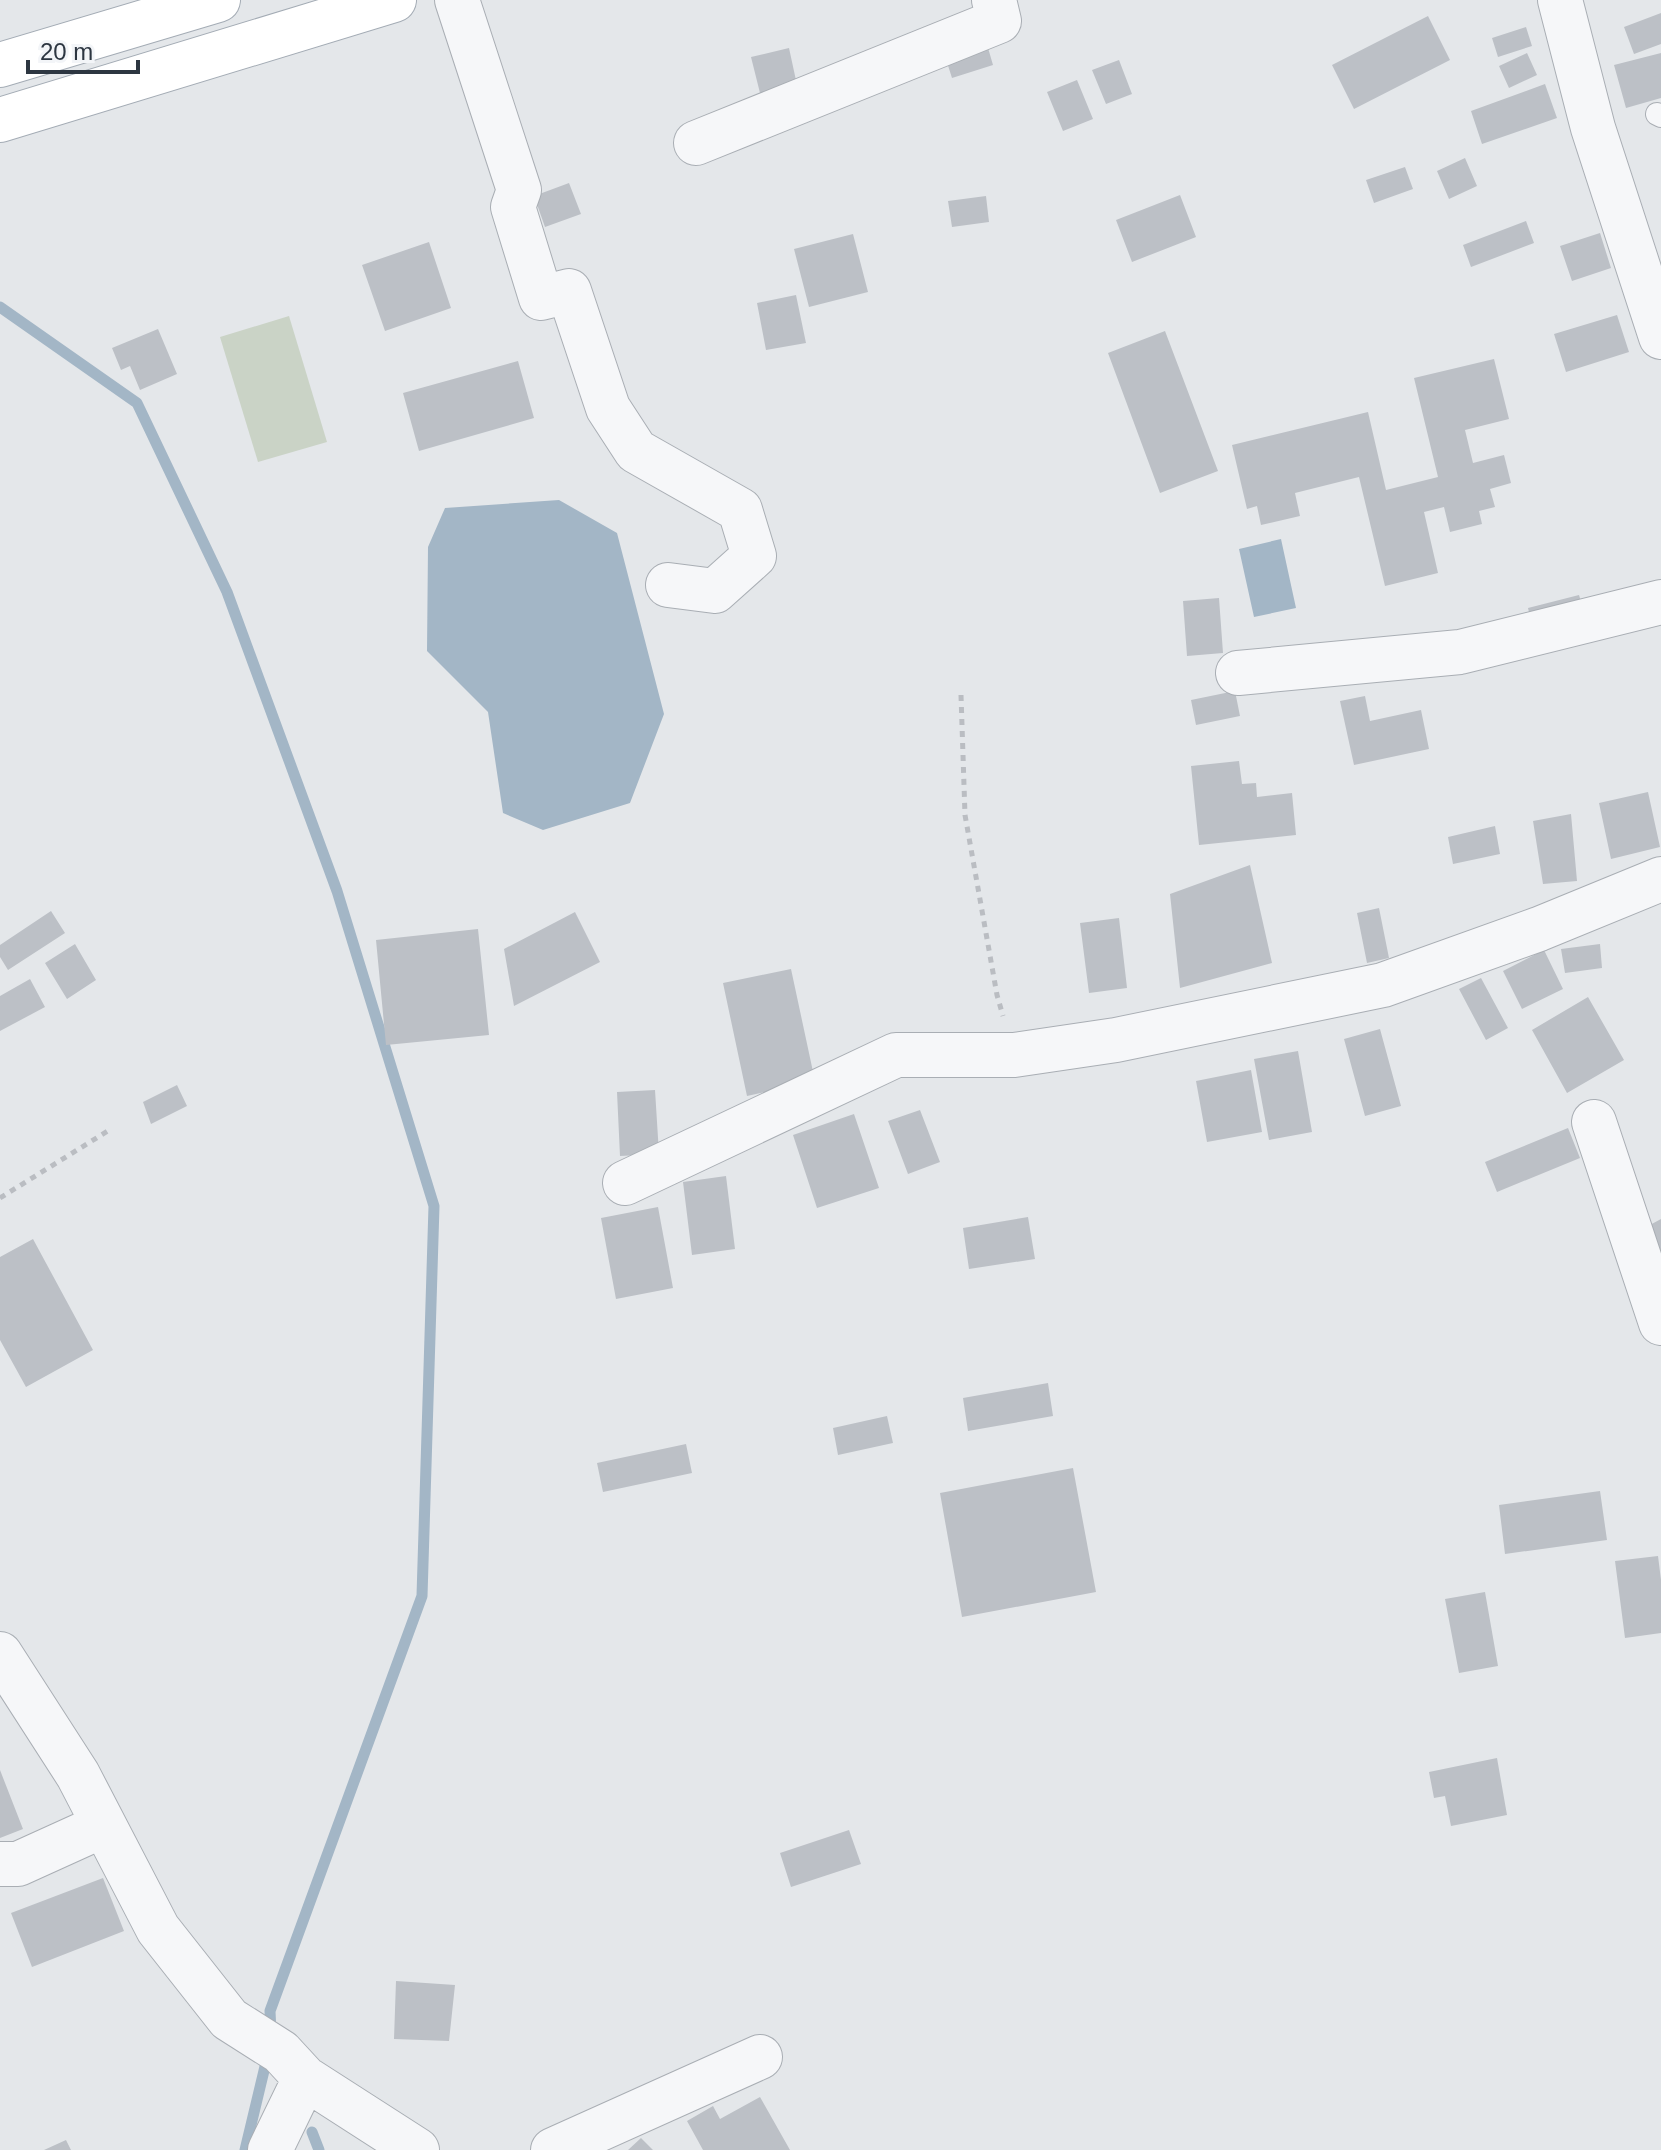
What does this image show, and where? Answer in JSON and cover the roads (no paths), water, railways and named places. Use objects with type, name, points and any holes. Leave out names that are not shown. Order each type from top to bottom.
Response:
[{"type":"main road","points":[[0,65],[218,0]]},
{"type":"main road","points":[[0,120],[394,0]]},
{"type":"street","points":[[457,0],[519,190],[513,207],[541,298],[569,291],[608,408],[636,451],[740,510],[754,556],[715,591],[668,585]]},
{"type":"street","points":[[696,143],[999,21],[994,0]]},
{"type":"street","points":[[1560,0],[1593,128],[1661,337]]},
{"type":"street","points":[[1238,673],[1460,652],[1661,602]]},
{"type":"street","points":[[625,1183],[896,1055],[1014,1055],[1116,1040],[1383,985],[1539,929],[1661,879]]},
{"type":"street","points":[[1594,1122],[1661,1323]]},
{"type":"street","points":[[0,1654],[78,1775],[158,1929],[229,2019],[417,2150]]},
{"type":"street","points":[[0,1864],[18,1864],[104,1825]]},
{"type":"street","points":[[553,2150],[760,2057]]},
{"type":"street","points":[[270,2150],[293,2065]]},
{"type":"water","points":[[559,500],[617,533],[664,714],[630,803],[543,830],[503,813],[488,712],[427,651],[428,547],[445,508]]},
{"type":"water","points":[[1281,539],[1296,608],[1254,617],[1239,549]]},
{"type":"waterway","points":[[0,307],[137,403],[227,592],[337,891],[434,1206],[422,1596],[270,2011],[271,2033]]},
{"type":"waterway","points":[[245,2150],[268,2054]]},
{"type":"waterway","points":[[312,2132],[319,2150]]}]
